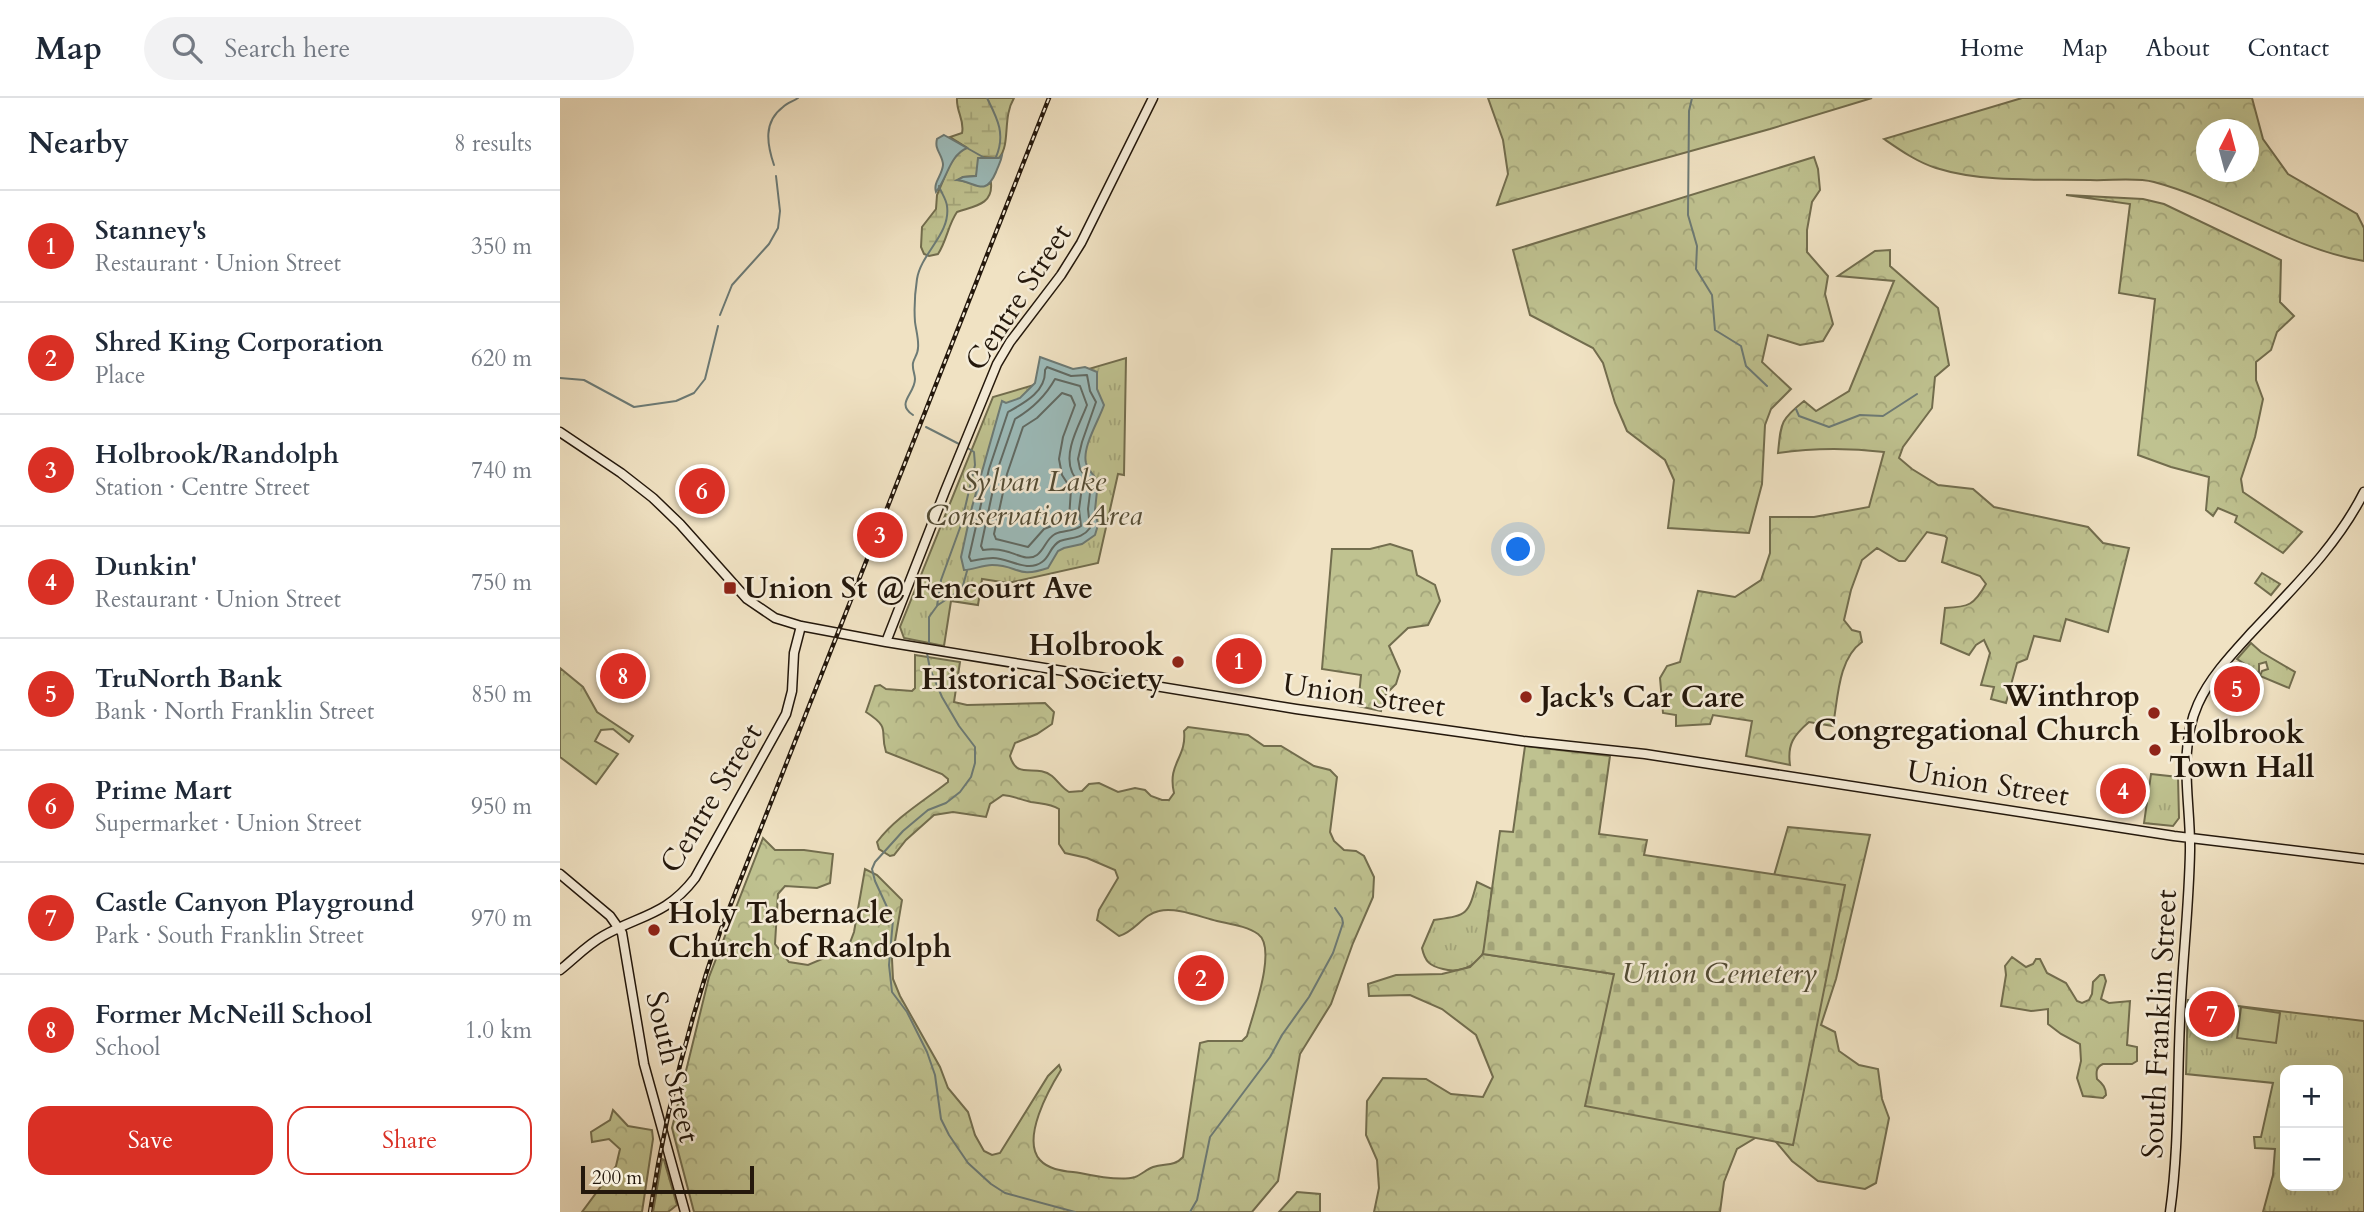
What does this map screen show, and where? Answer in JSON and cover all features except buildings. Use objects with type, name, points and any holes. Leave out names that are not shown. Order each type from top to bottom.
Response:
[{"type":"main road","name":"Centre Street","points":[[886,642],[960,452],[1001,356],[1082,243],[1153,98]]},
{"type":"main road","name":"Union Street","points":[[560,432],[621,472],[653,498],[747,599],[775,618],[802,626],[1296,709],[1523,741],[1645,754],[2190,837],[2364,859]]},
{"type":"main road","name":"South Franklin Street","points":[[2170,1212],[2175,1163],[2190,837],[2186,753],[2191,724],[2200,698],[2211,680],[2330,546],[2349,520],[2364,492]]},
{"type":"main road","name":"Centre Street","points":[[560,970],[599,938],[668,904],[683,892],[698,873],[786,714],[792,691],[794,653],[802,626]]},
{"type":"main road","points":[[560,874],[620,928]]},
{"type":"main road","name":"South Street","points":[[620,928],[646,1071],[685,1212]]},
{"type":"green space","points":[[957,98],[1014,98],[1008,114],[1005,146],[999,158],[983,157],[976,176],[958,180],[979,185],[991,183],[989,196],[976,206],[957,212],[938,254],[929,256],[924,254],[921,247],[922,227],[936,209],[937,195],[949,166],[966,147],[950,137],[962,133]]},
{"type":"green space","points":[[1488,98],[1872,98],[1497,205],[1508,174],[1503,140]]},
{"type":"green space","points":[[2022,98],[2252,98],[2258,119],[2196,119],[2196,182],[2259,182],[2259,124],[2263,139],[2288,174],[2357,214],[2364,228],[2364,261],[2310,246],[2181,190],[2154,182],[2131,179],[2012,179],[1973,176],[1929,165],[1884,139]]},
{"type":"green space","points":[[1814,157],[1820,190],[1812,202],[1807,230],[1807,252],[1828,276],[1825,294],[1833,324],[1823,341],[1800,345],[1768,335],[1762,362],[1791,389],[1771,409],[1765,425],[1762,484],[1749,533],[1668,528],[1674,480],[1665,460],[1627,431],[1603,363],[1593,348],[1530,315],[1513,250]]},
{"type":"green space","points":[[2066,195],[2143,199],[2164,204],[2281,260],[2280,302],[2294,316],[2277,332],[2271,350],[2256,362],[2256,380],[2263,399],[2255,437],[2241,479],[2243,492],[2302,532],[2283,553],[2235,522],[2237,516],[2218,508],[2213,516],[2206,510],[2209,477],[2138,455],[2155,299],[2119,293],[2130,204]]},
{"type":"green space","points":[[1890,250],[1890,266],[1938,308],[1949,365],[1935,377],[1932,408],[1903,447],[1899,458],[1938,485],[1973,489],[1994,507],[2088,527],[2103,543],[2129,548],[2108,632],[2066,619],[2060,641],[2034,636],[2027,659],[2017,663],[2006,703],[1991,699],[1994,687],[1981,685],[1990,653],[1984,640],[1976,645],[1969,655],[1941,643],[1945,608],[1965,606],[1974,601],[1986,584],[1980,576],[1942,562],[1947,538],[1945,536],[1927,532],[1905,561],[1899,561],[1877,548],[1862,560],[1851,590],[1844,620],[1852,630],[1860,632],[1862,642],[1848,658],[1844,669],[1833,726],[1809,722],[1791,746],[1790,765],[1746,756],[1752,721],[1713,715],[1710,724],[1676,726],[1676,715],[1663,713],[1660,678],[1667,666],[1680,662],[1698,591],[1735,597],[1761,580],[1770,553],[1770,517],[1814,517],[1869,507],[1884,452],[1831,449],[1778,453],[1783,423],[1796,407],[1804,401],[1816,411],[1849,391],[1894,281],[1838,276],[1875,251]]},
{"type":"green space","name":"Sylvan Lake Conservation Area","points":[[1126,358],[1124,475],[1118,474],[1098,563],[1008,583],[982,579],[978,605],[951,601],[944,646],[904,638],[900,627],[993,397]]},
{"type":"green space","points":[[1390,544],[1412,551],[1417,575],[1435,585],[1440,601],[1428,625],[1408,628],[1389,646],[1400,671],[1396,684],[1383,697],[1381,711],[1358,706],[1361,675],[1322,669],[1332,549],[1370,549]]},
{"type":"green space","points":[[2262,573],[2280,584],[2271,595],[2255,583]]},
{"type":"green space","points":[[2251,643],[2295,672],[2289,688],[2260,676],[2262,671],[2268,669],[2266,662],[2259,664],[2259,673],[2237,659]]},
{"type":"green space","points":[[915,655],[960,662],[954,702],[967,705],[1045,703],[1054,712],[1052,724],[1015,743],[1010,756],[1017,768],[1046,772],[1069,792],[1082,791],[1089,784],[1099,783],[1118,792],[1135,788],[1145,790],[1151,796],[1162,800],[1169,800],[1174,793],[1173,774],[1183,748],[1184,731],[1188,727],[1248,735],[1264,746],[1281,746],[1314,766],[1330,770],[1337,777],[1330,832],[1334,841],[1344,850],[1356,851],[1364,856],[1374,877],[1373,897],[1331,1004],[1300,1054],[1278,1181],[1252,1212],[694,1212],[672,1128],[709,977],[763,838],[775,850],[833,854],[830,883],[817,888],[785,886],[778,894],[775,944],[789,962],[808,965],[848,948],[854,932],[865,869],[877,875],[902,900],[892,959],[893,979],[940,1067],[948,1088],[968,1112],[975,1135],[984,1151],[992,1155],[1000,1153],[1048,1076],[1059,1065],[1061,1070],[1044,1101],[1035,1127],[1035,1151],[1044,1164],[1064,1171],[1123,1178],[1135,1177],[1153,1167],[1176,1162],[1183,1157],[1200,1043],[1242,1041],[1247,1036],[1265,967],[1263,942],[1258,934],[1249,929],[1181,911],[1166,910],[1153,913],[1119,936],[1097,920],[1099,910],[1118,878],[1115,870],[1087,858],[1065,853],[1059,844],[1059,809],[1056,807],[1003,795],[990,804],[986,817],[953,812],[934,815],[906,840],[894,855],[890,856],[879,849],[877,842],[893,825],[948,782],[942,774],[886,752],[882,726],[866,712],[875,686],[912,691],[915,688]]},
{"type":"green space","points":[[560,668],[583,687],[597,712],[633,736],[629,742],[613,729],[601,730],[595,741],[618,754],[596,784],[560,757]]},
{"type":"green space","name":"Union Cemetery","points":[[1525,746],[1610,756],[1599,834],[1647,840],[1644,855],[1845,885],[1793,1145],[1585,1106],[1614,974],[1483,954],[1500,831],[1513,832]]},
{"type":"green space","points":[[2151,774],[2178,777],[2179,818],[2173,826],[2144,823]]},
{"type":"green space","points":[[1788,827],[1870,835],[1836,979],[1821,1025],[1835,1032],[1839,1051],[1859,1065],[1878,1069],[1882,1099],[1889,1118],[1876,1183],[1865,1189],[1818,1181],[1792,1161],[1767,1131],[1737,1149],[1724,1182],[1720,1212],[1374,1212],[1379,1188],[1377,1160],[1366,1135],[1367,1101],[1383,1078],[1426,1079],[1451,1094],[1483,1097],[1493,1077],[1476,1035],[1442,1009],[1410,995],[1369,996],[1368,984],[1396,975],[1442,974],[1470,967],[1483,954],[1614,974],[1735,1010]]},
{"type":"green space","points":[[1477,882],[1492,889],[1482,955],[1470,966],[1459,970],[1431,965],[1422,948],[1434,920],[1464,912],[1471,902]]},
{"type":"green space","points":[[2012,957],[2026,967],[2040,959],[2047,973],[2066,983],[2077,1001],[2082,1003],[2089,1000],[2093,982],[2100,975],[2104,975],[2106,981],[2101,999],[2109,1003],[2130,1001],[2127,1045],[2137,1047],[2137,1061],[2132,1064],[2103,1064],[2099,1067],[2097,1079],[2104,1086],[2106,1093],[2103,1098],[2083,1096],[2077,1078],[2081,1061],[2080,1044],[2048,1024],[2048,1009],[2031,1011],[2001,1006],[2005,966]]},
{"type":"green space","points":[[2188,1000],[2364,1021],[2364,1212],[2263,1212],[2273,1175],[2275,1149],[2255,1148],[2254,1137],[2261,1137],[2273,1083],[2186,1074]]},
{"type":"green space","points":[[2241,1007],[2280,1013],[2276,1043],[2237,1038]]},
{"type":"green space","points":[[613,1110],[628,1126],[652,1130],[642,1212],[582,1212],[616,1166],[620,1149],[609,1139],[592,1142],[591,1132],[610,1120]]},
{"type":"green space","points":[[662,1159],[677,1205],[668,1212],[653,1212]]},
{"type":"green space","points":[[1297,1192],[1320,1194],[1320,1212],[1279,1212]]},
{"type":"water","points":[[944,135],[967,148],[952,161],[936,192],[943,165],[936,143],[937,139]]},
{"type":"water","points":[[1002,155],[988,184],[979,186],[957,180],[976,176],[978,158],[999,158]]},
{"type":"water","points":[[1040,357],[1073,369],[1085,367],[1097,372],[1097,389],[1104,405],[1085,457],[1087,466],[1098,482],[1095,510],[1098,525],[1095,535],[1082,544],[1058,551],[1048,568],[1038,571],[1023,572],[992,565],[964,570],[961,557],[972,507],[1002,401],[1006,403],[1020,398],[1035,383]]},
{"type":"waterway","points":[[774,165],[768,141],[772,119],[798,98]]},
{"type":"waterway","points":[[987,98],[1000,133],[996,157]]},
{"type":"waterway","points":[[1692,98],[1689,111],[1688,215],[1697,246],[1696,269],[1712,295],[1715,330],[1741,346],[1746,366],[1767,386]]},
{"type":"waterway","points":[[967,148],[983,157]]},
{"type":"waterway","points":[[720,315],[732,285],[769,244],[778,228],[780,211],[776,176]]},
{"type":"waterway","points":[[913,415],[908,411],[906,402],[914,384],[913,363],[918,350],[915,317],[917,279],[924,261],[945,226],[946,203],[939,186]]},
{"type":"waterway","points":[[560,378],[584,380],[634,407],[676,401],[694,393],[705,379],[718,326]]},
{"type":"waterway","points":[[1796,409],[1799,416],[1829,427],[1860,415],[1883,416],[1917,394]]},
{"type":"waterway","points":[[926,427],[961,445]]},
{"type":"waterway","points":[[929,643],[929,617],[937,606],[941,580],[961,525],[975,465],[974,452],[966,447]]},
{"type":"waterway","points":[[938,605],[962,589],[967,571]]},
{"type":"waterway","points":[[927,653],[930,669],[942,697],[975,747],[975,763],[971,777],[960,792],[946,803],[928,810],[903,831],[875,862],[872,869],[893,920],[889,965],[892,992],[907,1012],[927,1052],[935,1075],[941,1119],[968,1163],[1005,1193],[1075,1212]]},
{"type":"waterway","points":[[1190,1212],[1197,1200],[1210,1137],[1270,1057],[1309,997],[1333,953],[1343,923],[1335,908]]},
{"type":"railway","points":[[650,1212],[679,1069],[721,929],[1049,98]]},
{"type":"place","name":"Prime Mart","points":[[702,491]]},
{"type":"place","name":"Holbrook/Randolph","points":[[880,535]]},
{"type":"place","name":"Union St @ Fencourt Ave","points":[[730,588]]},
{"type":"place","name":"Stanney's","points":[[1239,661]]},
{"type":"place","name":"Holbrook Historical Society","points":[[1178,662]]},
{"type":"place","name":"Former McNeill School","points":[[623,676]]},
{"type":"place","name":"TruNorth Bank","points":[[2237,689]]},
{"type":"place","name":"Jack's Car Care","points":[[1526,697]]},
{"type":"place","name":"Winthrop Congregational Church","points":[[2154,713]]},
{"type":"place","name":"Holbrook Town Hall","points":[[2155,750]]},
{"type":"place","name":"Dunkin'","points":[[2123,791]]},
{"type":"place","name":"Holy Tabernacle Church of Randolph","points":[[654,930]]},
{"type":"place","name":"Shred King Corporation","points":[[1201,978]]},
{"type":"place","name":"Castle Canyon Playground","points":[[2212,1014]]}]
